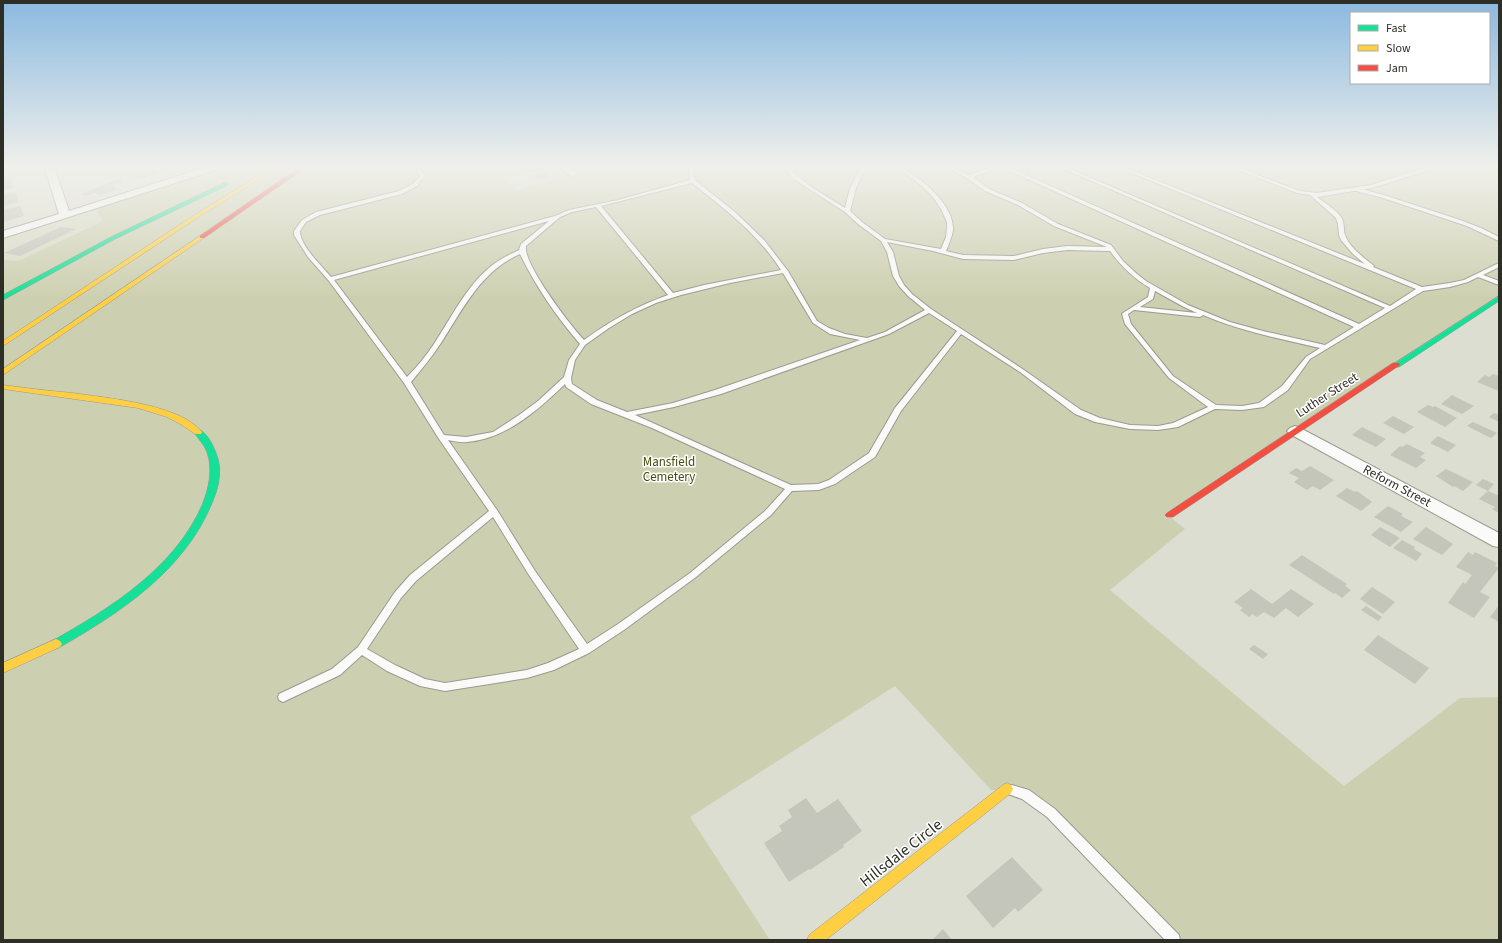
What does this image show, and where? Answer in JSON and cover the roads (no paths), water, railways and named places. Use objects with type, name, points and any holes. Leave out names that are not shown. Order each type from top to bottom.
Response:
[{"type":"main road","points":[[3,298],[47,272],[118,234],[170,210]]},
{"type":"main road","points":[[3,344],[206,210]]},
{"type":"main road","points":[[3,373],[240,210]]},
{"type":"main road","name":"Luther Street","points":[[1170,515],[1295,431],[1499,298]]},
{"type":"main road","points":[[3,387],[131,404],[178,418],[194,428],[207,441],[213,454],[216,471],[212,493],[203,516],[183,545],[160,570],[135,592],[107,613],[70,637],[3,668]]},
{"type":"main road","name":"Hillsdale Circle","points":[[814,940],[1007,789]]},
{"type":"street","points":[[63,210],[65,216]]},
{"type":"street","points":[[3,236],[83,210]]},
{"type":"street","name":"Reform Street","points":[[1295,431],[1499,541]]},
{"type":"lane","points":[[331,210],[309,218],[299,226],[297,236],[301,243],[330,279],[407,382],[442,437],[494,512],[532,573],[586,650]]},
{"type":"lane","points":[[330,279],[575,210]]},
{"type":"lane","points":[[602,210],[671,295]]},
{"type":"lane","points":[[729,210],[746,224],[771,251],[785,271],[810,315],[823,329],[846,337],[868,339]]},
{"type":"lane","points":[[943,251],[950,227],[950,221],[944,210]]},
{"type":"lane","points":[[1030,210],[1051,222],[1103,243],[1112,249],[1127,268],[1153,287],[1186,306],[1211,317],[1262,333],[1327,347]]},
{"type":"lane","points":[[1099,210],[1360,327]]},
{"type":"lane","points":[[1161,210],[1390,308]]},
{"type":"lane","points":[[1226,210],[1421,289]]},
{"type":"lane","points":[[1330,210],[1341,221],[1342,234],[1350,248],[1370,265],[1385,275]]},
{"type":"lane","points":[[1423,210],[1466,222],[1499,239]]},
{"type":"lane","points":[[847,211],[883,240],[890,252],[896,276],[902,286],[910,295],[929,310],[960,332],[1022,371],[1078,412],[1098,420],[1130,427],[1158,428],[1188,420],[1214,407],[1242,408],[1261,405],[1285,388],[1308,358],[1421,289],[1457,284],[1499,265]]},
{"type":"lane","points":[[558,216],[528,240],[523,245],[522,251],[540,286],[557,312],[582,344]]},
{"type":"lane","points":[[883,240],[943,251],[963,258],[1014,258],[1043,251],[1067,248],[1112,249]]},
{"type":"lane","points":[[407,382],[427,358],[473,288],[510,255],[522,251]]},
{"type":"lane","points":[[442,437],[466,440],[495,434],[541,403],[567,378],[572,360],[582,344],[618,318],[639,307],[671,295],[785,271]]},
{"type":"lane","points":[[1478,275],[1499,283]]},
{"type":"lane","points":[[1153,287],[1151,298],[1142,305],[1125,314],[1128,324],[1171,377],[1214,407]]},
{"type":"lane","points":[[1133,309],[1171,311],[1211,317]]},
{"type":"lane","points":[[627,414],[674,405],[711,394],[887,333],[929,310]]},
{"type":"lane","points":[[567,378],[569,385],[594,402],[655,426],[790,488],[806,488],[832,482],[860,465],[872,455],[898,410],[960,332]]},
{"type":"lane","points":[[361,650],[390,668],[424,683],[445,687],[527,674],[566,660],[586,650],[621,627],[693,575],[768,513],[790,488]]},
{"type":"lane","points":[[283,697],[336,672],[361,650],[398,595],[413,578],[494,512]]},
{"type":"lane","points":[[1007,789],[1025,794],[1051,813],[1174,940]]},
{"type":"park label","name":"Mansfield Cemetery","points":[[669,470]]}]
